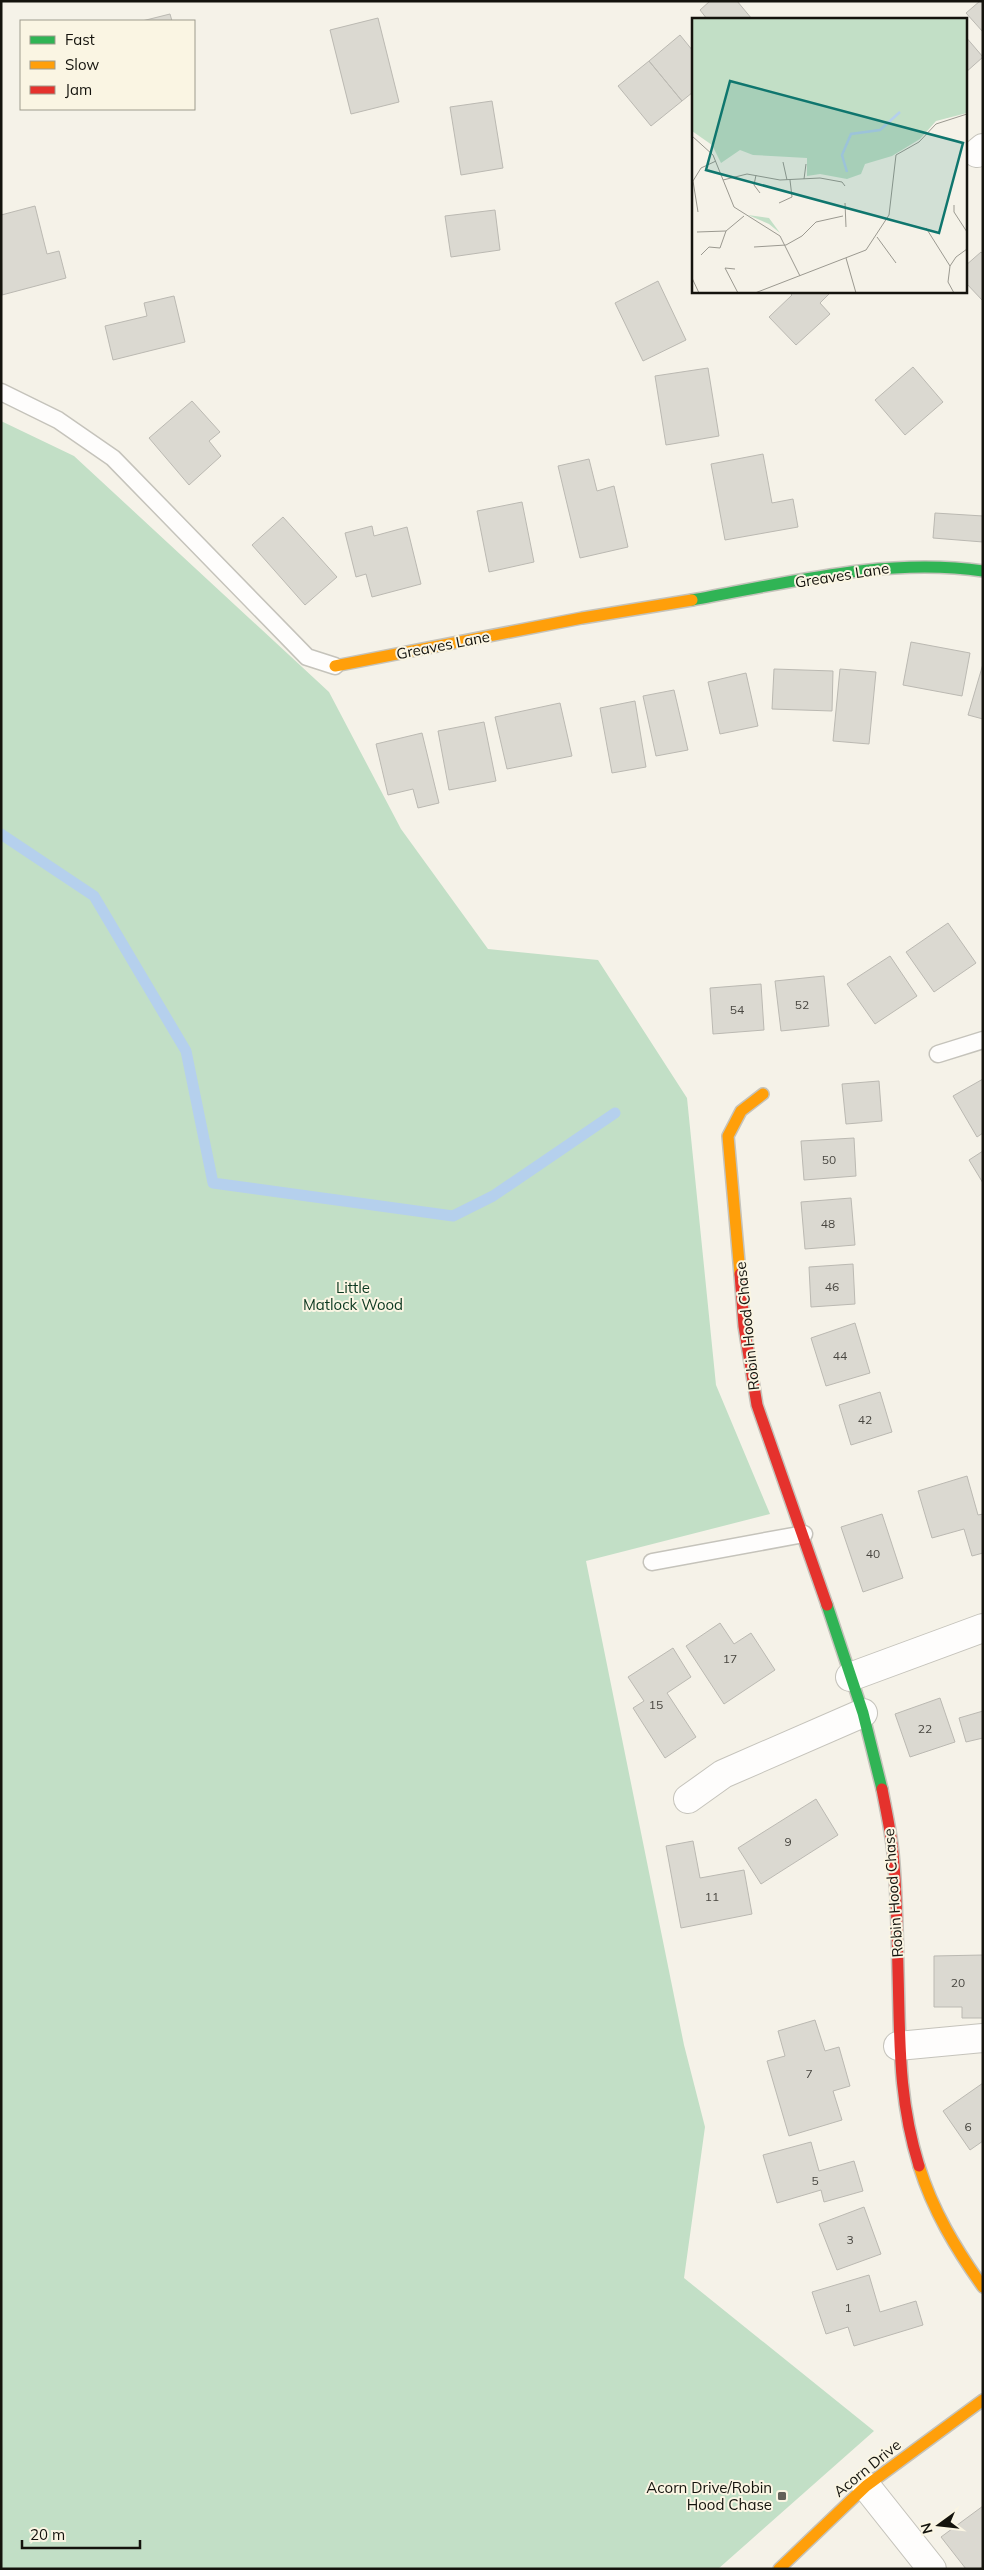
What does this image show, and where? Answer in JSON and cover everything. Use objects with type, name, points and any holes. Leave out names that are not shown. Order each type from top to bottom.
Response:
[{"type":"street","name":"Greaves Lane","points":[[335,666],[582,618],[861,571],[902,566],[948,565],[983,570]]},
{"type":"street","name":"Robin Hood Chase","points":[[763,1094],[747,1103],[735,1117],[728,1136],[744,1326],[757,1405],[804,1534],[850,1677],[864,1713],[880,1776],[893,1853],[898,1972],[898,2046],[902,2095],[910,2137],[929,2197],[957,2250],[983,2287]]},
{"type":"street","points":[[850,1677],[983,1628]]},
{"type":"street","points":[[688,1799],[723,1774],[864,1713]]},
{"type":"street","points":[[898,2046],[983,2038]]},
{"type":"street","name":"Acorn Drive","points":[[779,2569],[866,2486],[983,2400]]},
{"type":"street","points":[[866,2486],[932,2569]]},
{"type":"lane","name":"Greaves Lane","points":[[1,392],[58,420],[113,458],[307,657],[335,666]]},
{"type":"lane","points":[[938,1054],[983,1040]]},
{"type":"lane","points":[[652,1562],[804,1534]]},
{"type":"green space","name":"Little Matlock Wood","points":[[1,421],[74,456],[329,692],[401,829],[488,949],[598,960],[687,1098],[716,1385],[770,1514],[586,1561],[684,2045],[705,2127],[684,2278],[874,2431],[718,2569],[1,2569]]},
{"type":"building","points":[[710,1],[737,1],[751,18],[706,18],[700,10]]},
{"type":"building","points":[[980,1],[983,1],[983,32],[966,13]]},
{"type":"building","points":[[170,14],[172,20],[146,20]]},
{"type":"building","points":[[378,18],[399,102],[351,114],[330,30]]},
{"type":"building","points":[[680,35],[692,50],[692,93],[682,101],[649,61]]},
{"type":"building","points":[[966,37],[983,57],[966,72]]},
{"type":"building","points":[[649,61],[682,101],[651,126],[618,86]]},
{"type":"building","points":[[492,101],[503,168],[461,175],[450,107]]},
{"type":"building","points":[[35,206],[47,254],[59,251],[66,278],[2,295],[1,215]]},
{"type":"building","points":[[495,210],[500,250],[451,257],[445,216]]},
{"type":"building","points":[[981,252],[983,254],[983,301],[966,283],[966,265]]},
{"type":"building","points":[[658,281],[686,340],[643,361],[615,303]]},
{"type":"building","points":[[789,292],[831,292],[820,303],[830,314],[796,345],[769,317],[792,295]]},
{"type":"building","points":[[174,296],[185,342],[113,360],[105,326],[147,316],[144,303]]},
{"type":"building","points":[[913,367],[943,402],[905,435],[875,400]]},
{"type":"building","points":[[708,368],[719,436],[666,445],[655,376]]},
{"type":"building","points":[[192,401],[220,432],[209,441],[221,456],[189,485],[149,438]]},
{"type":"building","points":[[763,454],[772,503],[793,499],[798,527],[725,540],[711,464]]},
{"type":"building","points":[[589,459],[597,491],[614,486],[628,547],[580,558],[558,466]]},
{"type":"building","points":[[522,502],[534,562],[489,572],[477,511]]},
{"type":"building","points":[[935,513],[983,516],[983,542],[933,538]]},
{"type":"building","points":[[283,517],[337,577],[305,605],[252,545]]},
{"type":"building","points":[[372,526],[374,536],[407,527],[421,584],[372,597],[366,574],[356,577],[345,533]]},
{"type":"building","points":[[911,642],[970,653],[962,696],[903,685]]},
{"type":"building","points":[[983,664],[983,719],[968,715]]},
{"type":"building","points":[[774,669],[833,671],[832,711],[772,709]]},
{"type":"building","points":[[840,669],[876,672],[869,744],[833,741]]},
{"type":"building","points":[[746,673],[758,726],[720,734],[708,682]]},
{"type":"building","points":[[674,690],[688,750],[656,756],[643,696]]},
{"type":"building","points":[[635,701],[646,767],[612,773],[600,708]]},
{"type":"building","points":[[560,703],[572,756],[507,769],[495,717]]},
{"type":"building","points":[[484,722],[496,781],[449,790],[438,731]]},
{"type":"building","points":[[422,733],[439,803],[418,808],[413,789],[388,795],[376,744]]},
{"type":"building","points":[[948,923],[976,963],[934,992],[906,952]]},
{"type":"building","points":[[890,956],[917,996],[875,1024],[847,984]]},
{"type":"building","points":[[824,976],[829,1026],[781,1031],[775,981]]},
{"type":"building","points":[[761,984],[764,1030],[713,1034],[710,988]]},
{"type":"building","points":[[983,1079],[983,1133],[977,1137],[953,1096]]},
{"type":"building","points":[[879,1081],[882,1121],[846,1124],[842,1084]]},
{"type":"building","points":[[854,1138],[856,1176],[804,1180],[801,1141]]},
{"type":"building","points":[[983,1151],[983,1183],[969,1160]]},
{"type":"building","points":[[851,1198],[855,1245],[805,1249],[801,1202]]},
{"type":"building","points":[[853,1264],[855,1304],[811,1307],[809,1267]]},
{"type":"building","points":[[855,1323],[870,1373],[826,1386],[811,1338]]},
{"type":"building","points":[[880,1392],[892,1432],[851,1445],[839,1405]]},
{"type":"building","points":[[967,1476],[978,1515],[983,1514],[983,1553],[972,1556],[964,1529],[932,1538],[918,1491]]},
{"type":"building","points":[[882,1514],[903,1578],[863,1592],[841,1527]]},
{"type":"building","points":[[720,1623],[734,1644],[751,1633],[775,1670],[724,1704],[686,1646]]},
{"type":"building","points":[[673,1648],[691,1677],[667,1693],[696,1737],[665,1758],[633,1708],[644,1701],[628,1677]]},
{"type":"building","points":[[940,1698],[955,1742],[910,1757],[895,1714]]},
{"type":"building","points":[[983,1711],[983,1738],[966,1742],[959,1718]]},
{"type":"building","points":[[816,1799],[838,1835],[761,1884],[738,1848]]},
{"type":"building","points":[[693,1841],[700,1878],[744,1870],[752,1914],[681,1928],[666,1846]]},
{"type":"building","points":[[983,1955],[983,2018],[962,2018],[962,2007],[934,2007],[934,1956]]},
{"type":"building","points":[[815,2020],[825,2051],[839,2047],[850,2086],[833,2091],[842,2120],[789,2136],[767,2061],[785,2056],[778,2031]]},
{"type":"building","points":[[983,2083],[983,2141],[970,2150],[943,2111]]},
{"type":"building","points":[[811,2142],[819,2171],[854,2161],[863,2191],[824,2202],[821,2190],[777,2203],[763,2155]]},
{"type":"building","points":[[864,2207],[881,2254],[837,2270],[819,2224]]},
{"type":"building","points":[[869,2275],[880,2312],[916,2301],[923,2325],[854,2346],[848,2327],[826,2334],[812,2292]]},
{"type":"building","points":[[983,2506],[983,2566],[979,2569],[966,2569],[941,2537]]},
{"type":"waterway","points":[[1,834],[94,896],[186,1051],[213,1183],[453,1216],[493,1196],[615,1113]]},
{"type":"traffic: fast","points":[[692,600],[800,580],[873,570],[910,567],[983,571]]},
{"type":"traffic: fast","points":[[827,1605],[863,1713],[882,1789]]},
{"type":"traffic: slow","points":[[335,666],[582,618],[692,600]]},
{"type":"traffic: slow","points":[[740,1274],[728,1136],[741,1111],[763,1094]]},
{"type":"traffic: slow","points":[[919,2166],[938,2214],[983,2287]]},
{"type":"traffic: slow","points":[[779,2569],[866,2486],[983,2400]]},
{"type":"traffic: jam","points":[[740,1274],[744,1326],[757,1405],[827,1605]]},
{"type":"traffic: jam","points":[[882,1789],[891,1837],[897,1912],[901,2070],[907,2117],[919,2166]]},
{"type":"place","name":"Acorn Drive/Robin Hood Chase","points":[[782,2496]]}]
